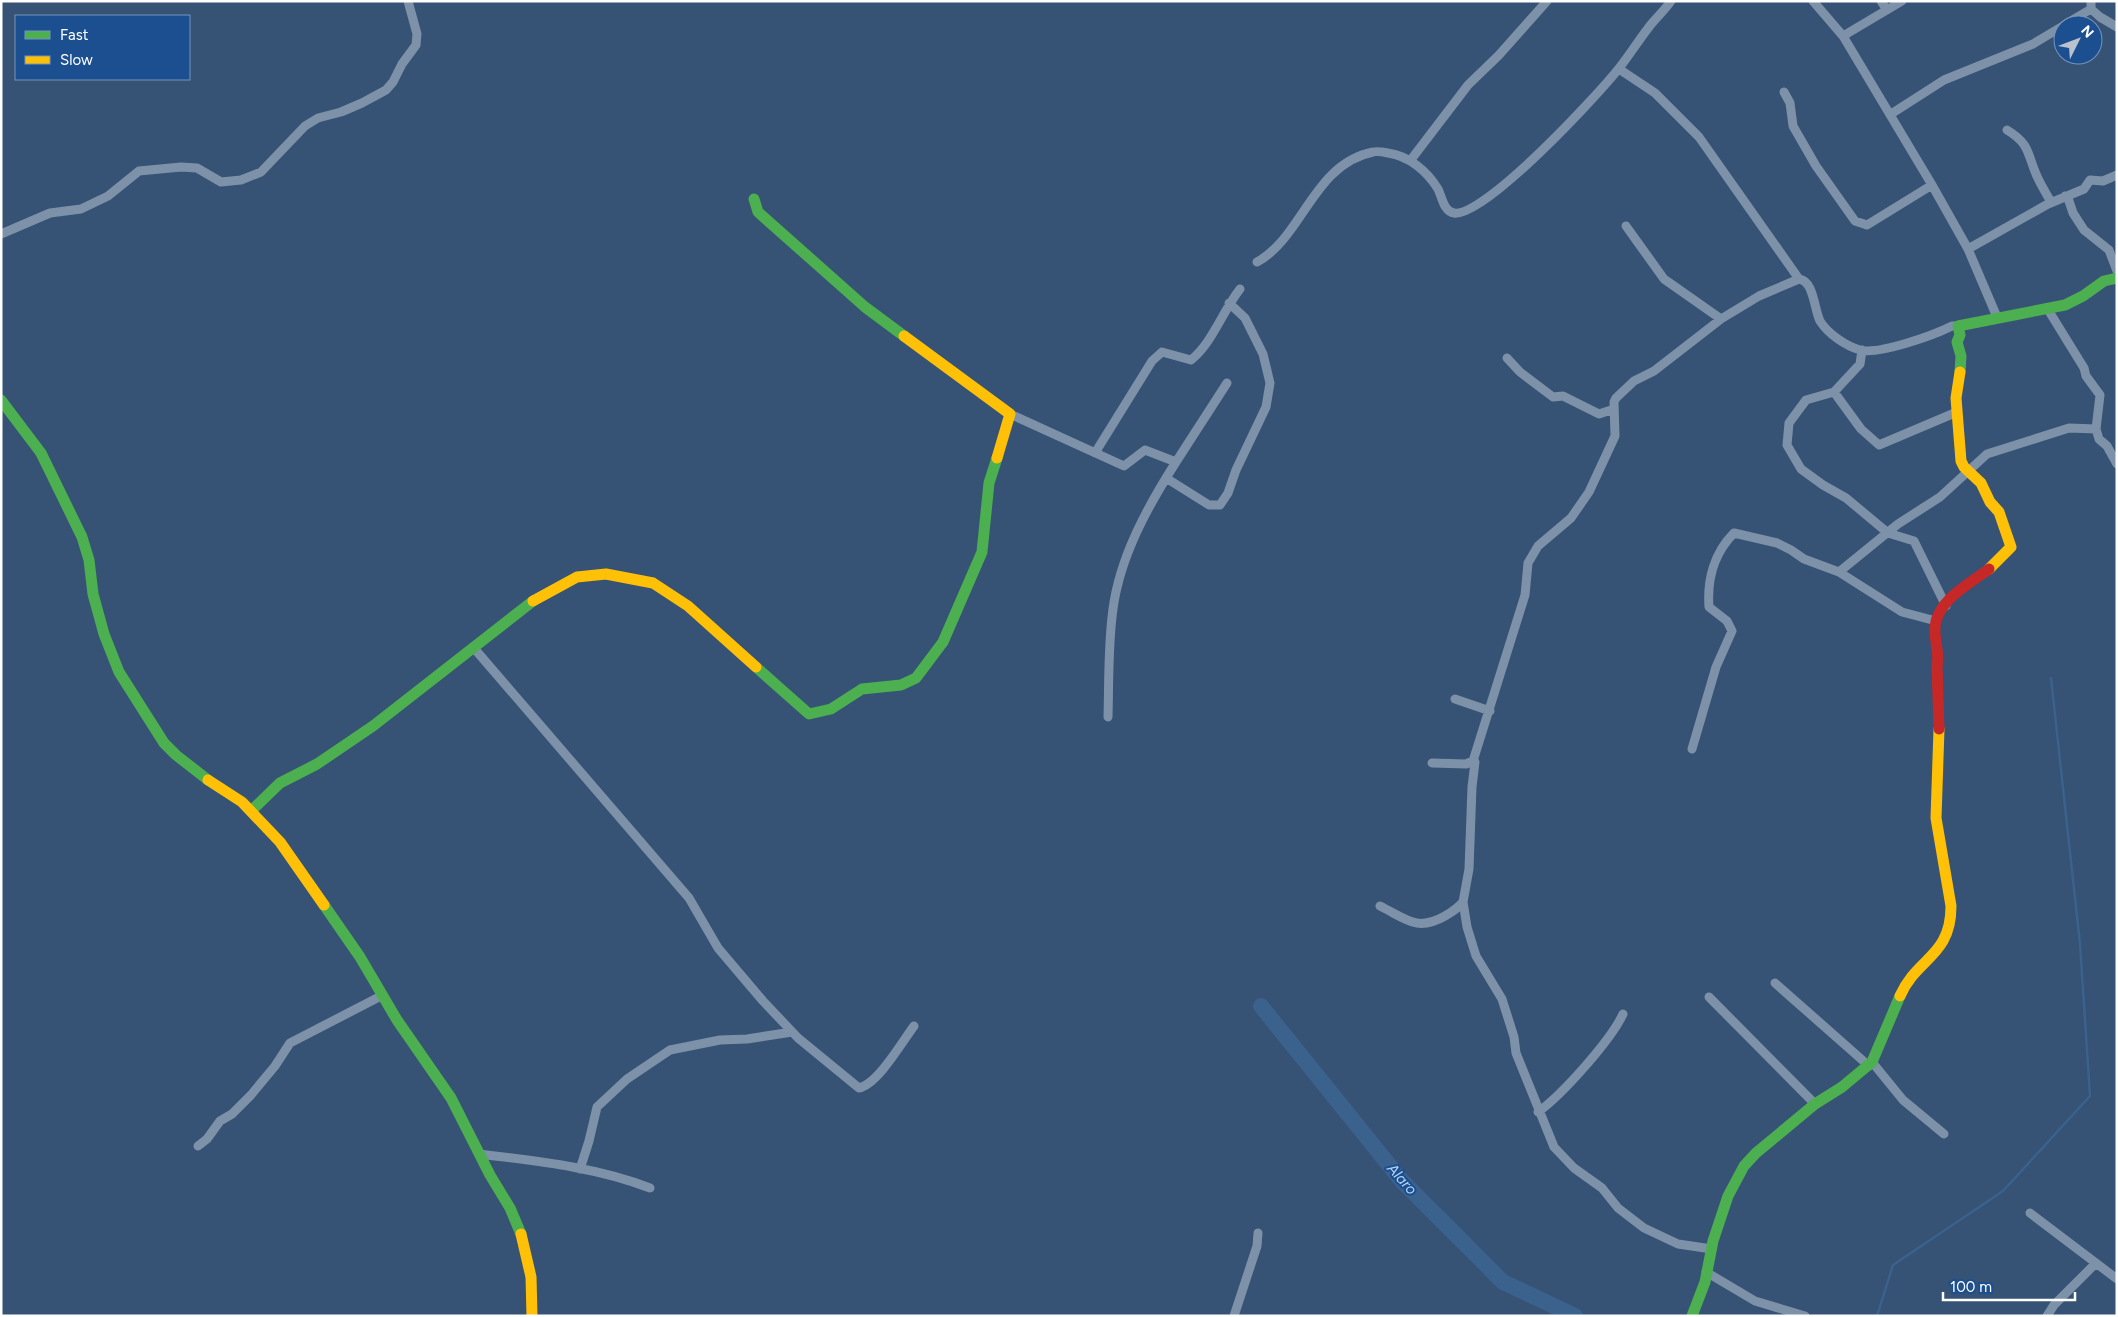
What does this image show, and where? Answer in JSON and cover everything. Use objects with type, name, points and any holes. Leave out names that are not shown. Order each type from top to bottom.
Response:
[{"type":"street","points":[[1,234],[50,213],[81,210],[108,196],[139,171],[197,168],[221,182],[242,180],[261,172],[304,126],[318,118],[341,112],[362,103],[386,90],[393,82],[402,64],[416,45],[417,34],[408,1]]},
{"type":"street","points":[[1410,161],[1468,85],[1499,55],[1547,1]]},
{"type":"street","points":[[1257,262],[1286,237],[1325,181],[1352,159],[1374,151],[1400,155],[1410,161],[1422,169],[1437,189],[1447,210],[1454,214],[1467,212],[1496,192],[1564,129],[1619,69],[1643,35],[1671,1]]},
{"type":"street","points":[[1813,1],[1843,36],[1891,114],[1968,249],[1997,317]]},
{"type":"street","points":[[1881,1],[1888,10]]},
{"type":"street","points":[[1843,36],[1902,1]]},
{"type":"street","points":[[2078,15],[2091,5],[2100,18],[2117,27]]},
{"type":"street","points":[[1891,114],[1944,80],[2033,44],[2053,32]]},
{"type":"street","points":[[1619,69],[1655,93],[1698,137],[1799,279],[1804,280],[1809,285],[1815,308],[1825,327],[1838,338],[1862,350],[1878,350],[1910,342],[1952,326],[2072,302],[2104,281],[2117,278]]},
{"type":"street","points":[[1784,92],[1790,103],[1793,126],[1816,166],[1855,221],[1867,225],[1932,185]]},
{"type":"street","points":[[2007,130],[2018,136],[2027,148],[2035,173],[2051,202]]},
{"type":"street","points":[[1968,249],[2051,202],[2084,189],[2090,180],[2104,181],[2117,175]]},
{"type":"street","points":[[2066,196],[2073,213],[2084,230],[2109,250],[2117,271]]},
{"type":"street","points":[[754,199],[758,212],[865,307],[1010,414],[1124,466],[1145,450],[1176,462]]},
{"type":"street","points":[[1626,226],[1664,279],[1722,319]]},
{"type":"street","points":[[1712,1249],[1678,1244],[1644,1228],[1618,1208],[1602,1188],[1574,1168],[1554,1147],[1538,1112],[1516,1053],[1514,1037],[1502,999],[1476,956],[1467,927],[1463,902],[1471,838],[1472,787],[1475,762],[1473,761],[1525,595],[1528,563],[1542,542],[1570,518],[1589,492],[1615,436],[1614,402],[1620,392],[1634,381],[1654,371],[1722,319],[1760,296],[1799,279]]},
{"type":"street","points":[[1095,453],[1152,361],[1162,352],[1191,360],[1199,353],[1209,339],[1229,303],[1240,289]]},
{"type":"street","points":[[1166,478],[1209,505],[1220,505],[1228,493],[1236,470],[1266,407],[1270,383],[1263,354],[1245,318],[1229,303]]},
{"type":"street","points":[[2048,308],[2084,368],[2086,376],[2100,395],[2096,429],[2099,439],[2107,446],[2117,464]]},
{"type":"street","points":[[1692,1316],[1728,1196],[1744,1166],[1756,1153],[1815,1104],[1842,1087],[1858,1072],[1871,1064],[1905,984],[1914,972],[1936,953],[1942,945],[1951,920],[1951,906],[1936,818],[1939,730],[1937,665],[1939,658],[1934,649],[1937,642],[1936,621],[1946,606],[1971,580],[2005,556],[2011,547],[1999,512],[1990,502],[1981,482],[1964,467],[1960,455],[1956,398],[1961,356],[1957,342],[1960,335],[1958,326]]},
{"type":"street","points":[[1862,350],[1860,364],[1834,392],[1806,400],[1789,423],[1786,445],[1801,469],[1823,485],[1846,498],[1888,533],[1914,540],[1946,606]]},
{"type":"street","points":[[1507,358],[1520,372],[1553,396],[1563,396],[1599,414],[1614,409]]},
{"type":"street","points":[[1108,717],[1113,608],[1127,553],[1150,503],[1227,384]]},
{"type":"street","points":[[1834,392],[1861,429],[1879,445],[1957,412]]},
{"type":"street","points":[[1,400],[41,454],[82,537],[101,626],[118,672],[164,743],[197,772],[234,796],[280,842],[360,957],[397,1020],[451,1098],[479,1154],[510,1208],[521,1234],[531,1277],[532,1316]]},
{"type":"street","points":[[251,811],[280,783],[317,764],[373,726],[540,596],[576,577],[606,574],[653,583],[688,606],[808,714],[830,708],[862,689],[901,685],[916,678],[943,642],[982,552],[989,483],[1010,414]]},
{"type":"street","points":[[1838,572],[1898,524],[1940,497],[1987,454],[2069,428],[2096,429]]},
{"type":"street","points":[[1692,749],[1716,666],[1732,631],[1727,621],[1709,607],[1708,592],[1718,552],[1726,540],[1734,533],[1777,543],[1804,559],[1838,572],[1902,612],[1936,621]]},
{"type":"street","points":[[473,647],[683,891],[718,948],[792,1032],[859,1088],[865,1087],[885,1066],[914,1026]]},
{"type":"street","points":[[1455,699],[1490,711]]},
{"type":"street","points":[[1432,763],[1466,764],[1473,761]]},
{"type":"street","points":[[1380,906],[1412,922],[1426,925],[1457,909],[1463,902]]},
{"type":"street","points":[[1775,983],[1871,1064],[1903,1100],[1944,1134]]},
{"type":"street","points":[[198,1146],[207,1139],[220,1121],[232,1114],[251,1095],[275,1066],[290,1043],[383,995]]},
{"type":"street","points":[[1709,997],[1815,1104]]},
{"type":"street","points":[[1538,1112],[1552,1102],[1595,1054],[1619,1024],[1623,1014]]},
{"type":"street","points":[[580,1169],[597,1107],[628,1079],[670,1050],[720,1040],[746,1039],[792,1032]]},
{"type":"street","points":[[479,1154],[580,1169],[635,1182],[650,1188]]},
{"type":"street","points":[[2030,1213],[2117,1279]]},
{"type":"street","points":[[1234,1316],[1257,1246],[1258,1233]]},
{"type":"street","points":[[2047,1316],[2054,1306],[2096,1263]]},
{"type":"street","points":[[1706,1272],[1756,1300],[1805,1316]]},
{"type":"waterway","points":[[1877,1316],[1893,1265],[2003,1191],[2090,1096],[2080,944],[2051,678]]},
{"type":"waterway","name":"Alaro","points":[[1261,1006],[1402,1181],[1503,1282],[1575,1316]]},
{"type":"traffic: fast","points":[[754,199],[758,212],[865,307],[904,336]]},
{"type":"traffic: fast","points":[[1960,372],[1961,356],[1957,342],[1960,335],[1958,326],[2065,305],[2083,296],[2104,281],[2117,278]]},
{"type":"traffic: fast","points":[[1,400],[41,453],[82,537],[89,560],[93,594],[104,634],[119,672],[164,743],[208,780]]},
{"type":"traffic: fast","points":[[756,667],[809,714],[831,709],[862,689],[901,685],[916,678],[943,642],[982,552],[989,483],[997,458]]},
{"type":"traffic: fast","points":[[251,811],[280,783],[317,764],[373,726],[533,601]]},
{"type":"traffic: fast","points":[[324,905],[360,957],[397,1020],[451,1098],[490,1175],[510,1208],[521,1234]]},
{"type":"traffic: fast","points":[[1692,1316],[1705,1282],[1713,1241],[1728,1196],[1744,1166],[1756,1153],[1815,1104],[1842,1087],[1872,1062],[1900,996]]},
{"type":"traffic: slow","points":[[904,336],[1010,414],[997,458]]},
{"type":"traffic: slow","points":[[1960,372],[1956,398],[1961,461],[1964,467],[1981,483],[1990,502],[1999,512],[2011,547],[1989,569]]},
{"type":"traffic: slow","points":[[533,601],[577,577],[606,574],[653,583],[688,606],[756,667]]},
{"type":"traffic: slow","points":[[1900,996],[1907,983],[1939,947],[1950,923],[1951,906],[1936,818],[1939,729]]},
{"type":"traffic: slow","points":[[208,780],[242,802],[280,842],[324,905]]},
{"type":"traffic: slow","points":[[521,1234],[531,1277],[532,1316]]},
{"type":"traffic: jam","points":[[1939,729],[1938,657],[1935,632],[1937,617],[1948,600],[1989,569]]}]
